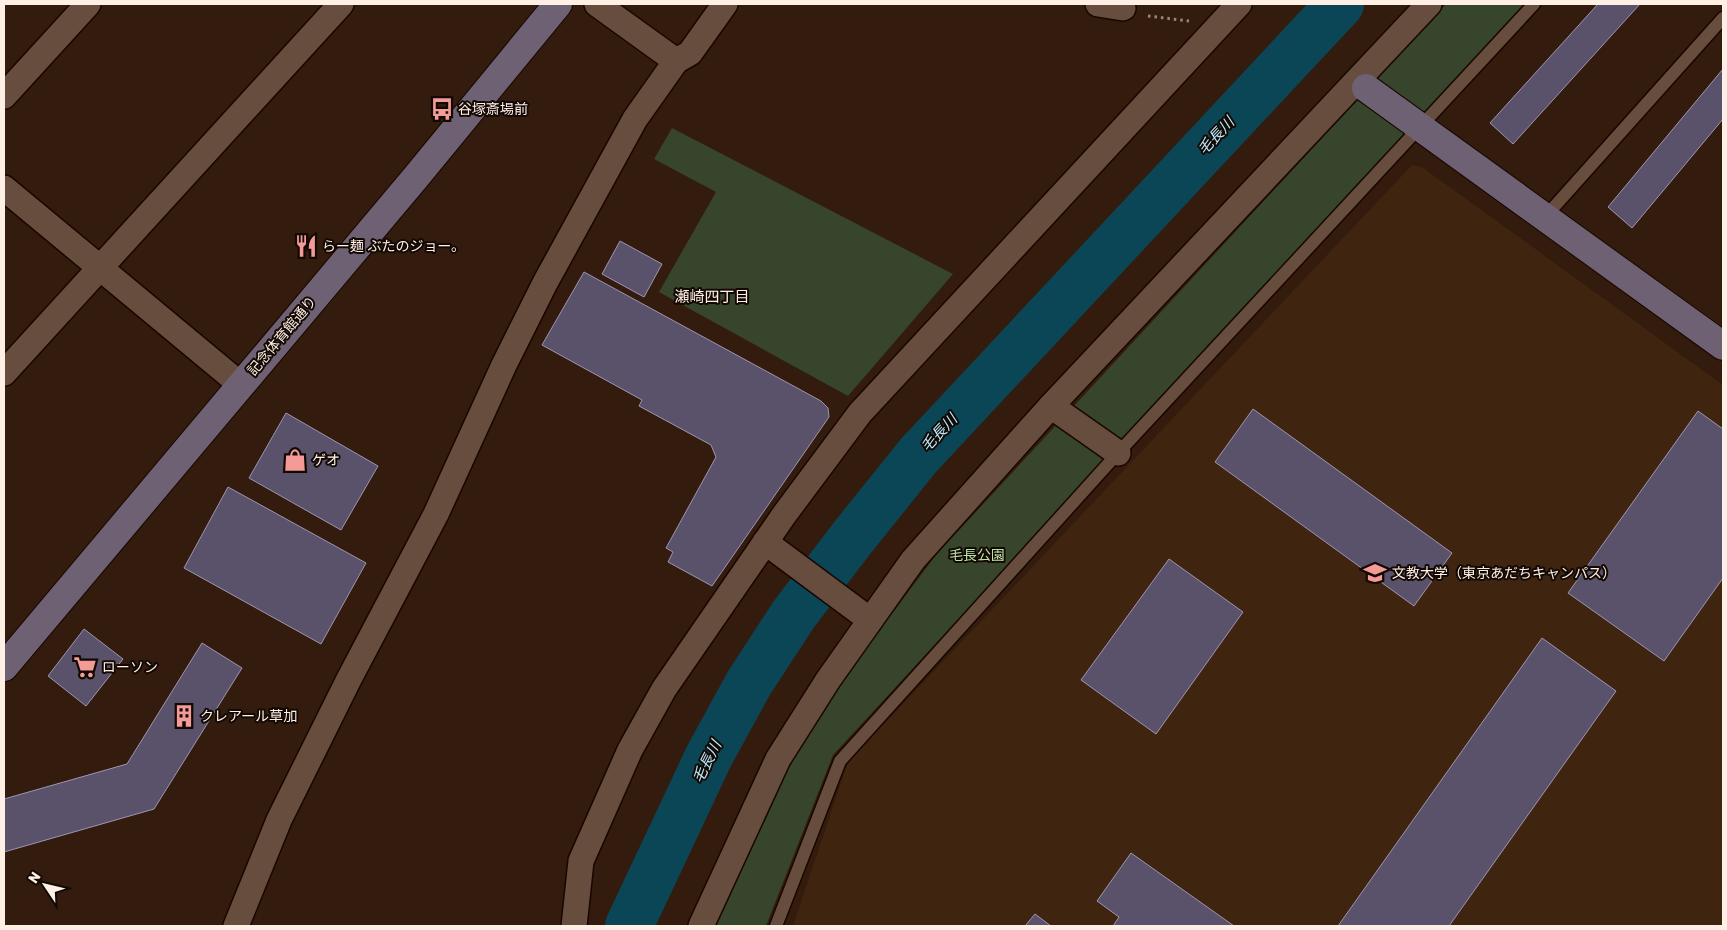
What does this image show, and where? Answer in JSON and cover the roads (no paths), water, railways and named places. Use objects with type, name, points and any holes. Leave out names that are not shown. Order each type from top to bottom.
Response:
[{"type":"street","points":[[4,96],[88,4]]},
{"type":"street","points":[[4,373],[341,4]]},
{"type":"street","name":"記念体育館通り","points":[[4,667],[416,177],[558,4]]},
{"type":"street","points":[[597,4],[676,61]]},
{"type":"street","points":[[236,926],[279,820],[349,679],[436,514],[504,365],[545,283],[635,119],[676,61],[690,53],[725,4]]},
{"type":"street","points":[[1098,4],[1123,8]]},
{"type":"street","points":[[574,926],[581,861],[630,750],[664,689],[769,545],[860,413],[1239,4]]},
{"type":"street","points":[[701,926],[778,759],[828,680],[863,614],[1051,406],[1361,85],[1429,4]]},
{"type":"street","points":[[1361,85],[1723,346]]},
{"type":"street","points":[[4,188],[240,385]]},
{"type":"street","points":[[1051,406],[1118,453]]},
{"type":"street","points":[[769,545],[863,614]]},
{"type":"lane","points":[[776,926],[840,761],[1118,453],[1534,4]]},
{"type":"lane","points":[[1545,217],[1723,18]]},
{"type":"waterway","name":"毛長川","points":[[629,926],[709,756],[749,683],[794,614],[853,537],[918,456],[1340,4]]},
{"type":"place","name":"谷塚斎場前","points":[[442,109]]},
{"type":"place","name":"らー麺 ぶたのジョー。","points":[[306,246]]},
{"type":"place","name":"ゲオ","points":[[295,460]]},
{"type":"place","name":"文教大学（東京あだちキャンパス）","points":[[1375,573]]},
{"type":"place","name":"ローソン","points":[[85,667]]},
{"type":"place","name":"クレアール草加","points":[[184,716]]},
{"type":"district","name":"瀬崎四丁目","points":[[712,297]]},
{"type":"park label","name":"毛長公園","points":[[977,555]]}]
